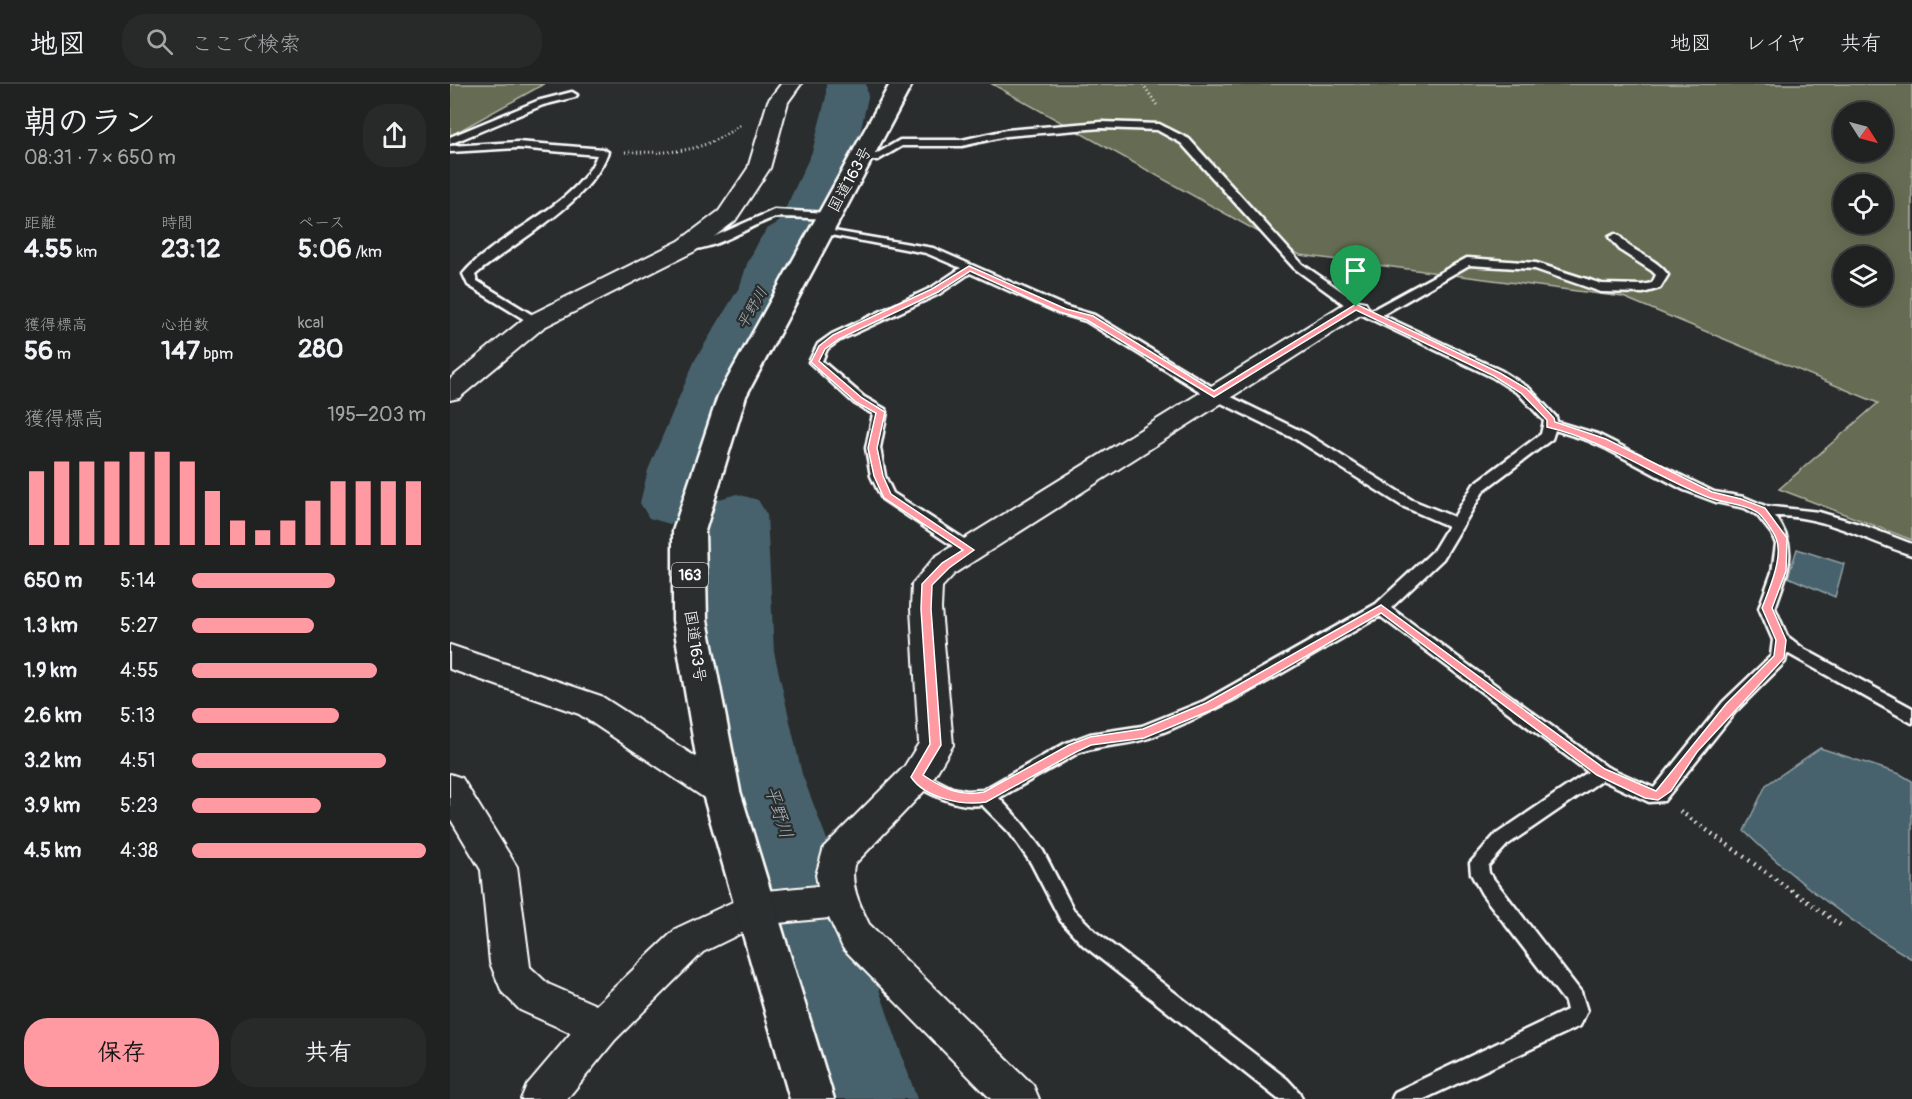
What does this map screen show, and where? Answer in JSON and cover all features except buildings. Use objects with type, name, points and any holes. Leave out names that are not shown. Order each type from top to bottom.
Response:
[{"type":"highway","name":"国道163号","points":[[812,1099],[721,791],[690,620],[689,531],[732,396],[814,220],[861,157],[901,84]]},
{"type":"street","points":[[450,392],[535,322],[687,246],[716,225],[736,204],[759,168],[778,101],[791,84]]},
{"type":"street","points":[[1019,1099],[856,936],[838,900],[834,875],[837,858],[916,777],[936,745],[926,609],[927,584],[945,565],[1214,394],[1364,311]]},
{"type":"street","points":[[450,657],[590,705],[721,791]]},
{"type":"street","points":[[450,788],[499,867],[509,963],[515,979],[534,997],[601,1027]]},
{"type":"street","points":[[541,1099],[601,1027],[690,940],[754,909],[838,900]]},
{"type":"lane","points":[[450,141],[540,103],[572,95]]},
{"type":"lane","points":[[861,157],[878,158],[900,143],[962,143],[1006,133],[1101,125],[1159,127],[1185,141],[1299,266],[1364,311],[1497,374],[1524,391],[1551,420],[1547,436],[1479,488],[1438,555],[1381,608],[1210,706],[1144,734],[1090,741],[1072,748],[986,797],[970,800],[940,792],[916,777]]},
{"type":"lane","points":[[450,149],[518,145],[603,152],[603,159],[596,169],[545,219],[469,274],[472,283],[535,322]]},
{"type":"lane","points":[[687,246],[698,246],[717,239],[774,213],[814,220],[928,249],[1063,310],[1090,318],[1214,394],[1302,437],[1407,503],[1457,524]]},
{"type":"lane","points":[[1364,311],[1467,261],[1536,266],[1612,289],[1643,289],[1656,285],[1662,275],[1653,263],[1633,254],[1619,244],[1615,237]]},
{"type":"lane","points":[[969,268],[935,291],[836,337],[822,347],[815,362],[859,400],[880,412],[873,448],[878,476],[888,496],[970,550]]},
{"type":"lane","points":[[1550,425],[1565,427],[1603,441],[1709,495],[1738,501],[1762,511],[1783,509],[1831,520],[1912,550]]},
{"type":"lane","points":[[1762,511],[1782,538],[1781,571],[1767,608],[1781,640],[1798,653],[1912,716]]},
{"type":"lane","points":[[1381,608],[1601,772],[1649,795],[1658,795],[1667,787],[1694,749],[1730,707],[1779,658],[1781,640]]},
{"type":"lane","points":[[1402,1099],[1573,1019],[1577,1011],[1574,998],[1488,888],[1480,874],[1479,863],[1501,840],[1601,772]]},
{"type":"lane","points":[[986,797],[1016,828],[1037,857],[1067,915],[1090,939],[1280,1086],[1292,1099]]},
{"type":"path","points":[[603,152],[684,152],[708,147],[723,140],[741,124]]},
{"type":"path","points":[[1658,795],[1843,927]]},
{"type":"green space","points":[[450,84],[544,84],[450,136]]},
{"type":"green space","points":[[992,84],[1912,84],[1912,540],[1779,489],[1878,403],[1623,297],[1300,255]]},
{"type":"water","points":[[1797,549],[1844,564],[1835,597],[1788,577]]},
{"type":"water","points":[[1820,748],[1900,774],[1912,781],[1912,959],[1825,900],[1783,867],[1744,831],[1766,785]]},
{"type":"waterway","name":"平野川","points":[[670,503],[677,470],[721,360],[765,286],[771,264],[784,239],[794,234],[802,222],[834,152],[847,97],[846,84]]},
{"type":"waterway","name":"平野川","points":[[737,515],[741,652],[766,774],[792,845],[874,1099]]},
{"type":"route","points":[[969,268],[1063,310],[1090,318],[1214,394],[1356,307],[1497,374],[1524,391],[1551,420],[1550,425],[1565,427],[1603,441],[1709,495],[1738,501],[1762,511],[1782,538],[1781,571],[1767,608],[1781,640],[1779,658],[1730,707],[1694,749],[1667,787],[1658,795],[1649,795],[1601,772],[1381,608],[1210,706],[1144,734],[1090,741],[1072,748],[986,797],[970,800],[940,792],[916,777],[936,745],[926,609],[927,584],[945,565],[970,550],[888,496],[878,476],[873,448],[880,412],[859,400],[815,362],[822,347],[836,337],[935,291],[969,268]]}]
